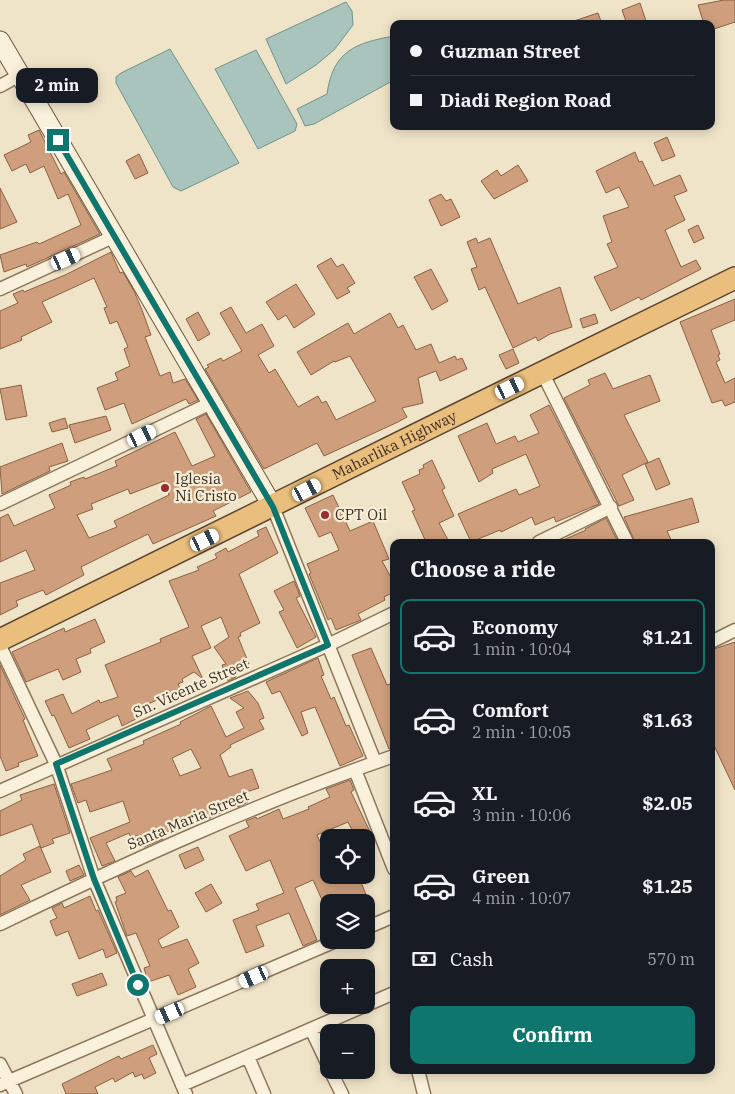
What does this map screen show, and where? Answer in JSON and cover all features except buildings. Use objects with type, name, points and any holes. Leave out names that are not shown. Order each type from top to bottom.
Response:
[{"type":"highway","name":"Maharlika Highway","points":[[0,640],[735,278]]},
{"type":"main road","points":[[0,40],[273,507]]},
{"type":"street","points":[[0,86],[20,75]]},
{"type":"street","points":[[0,289],[115,236]]},
{"type":"street","points":[[542,372],[626,539]]},
{"type":"street","points":[[0,504],[212,402]]},
{"type":"street","points":[[273,507],[375,762]]},
{"type":"street","points":[[545,539],[611,507]]},
{"type":"street","name":"Sn. Vicente Street","points":[[0,790],[328,645],[390,615]]},
{"type":"street","points":[[715,640],[735,630]]},
{"type":"street","points":[[0,646],[56,764],[94,879],[184,1090],[248,1057],[390,995]]},
{"type":"street","name":"Santa Maria Street","points":[[0,924],[94,879],[246,813],[390,757]]},
{"type":"street","points":[[355,770],[390,859]]},
{"type":"street","points":[[375,924],[390,918]]},
{"type":"street","points":[[4,1083],[153,1021],[320,948]]},
{"type":"street","points":[[311,1029],[320,1047]]},
{"type":"street","points":[[248,1057],[264,1094]]},
{"type":"street","points":[[0,1064],[4,1083],[16,1094]]},
{"type":"street","points":[[419,1074],[424,1094]]},
{"type":"street","points":[[335,1079],[342,1094]]},
{"type":"water","points":[[346,2],[352,11],[353,25],[334,50],[316,65],[286,84],[266,39]]},
{"type":"water","points":[[390,37],[390,82],[314,124],[305,126],[297,109],[327,94],[330,79],[335,68],[348,51],[357,46]]},
{"type":"water","points":[[170,49],[239,163],[181,191],[173,187],[116,83],[116,77],[121,73]]},
{"type":"water","points":[[256,50],[297,124],[295,131],[258,149],[215,69]]},
{"type":"place","name":"Iglesia Ni Cristo","points":[[165,488]]},
{"type":"place","name":"CPT Oil","points":[[325,515]]},
{"type":"route","points":[[58,140],[273,507],[328,645],[56,764],[94,879],[138,985]]}]
